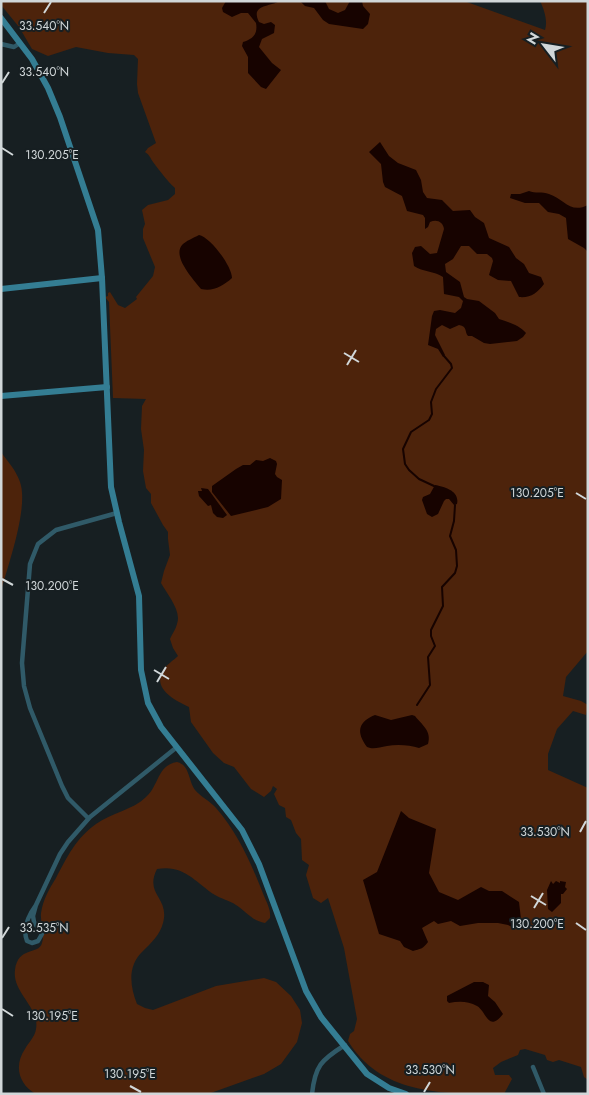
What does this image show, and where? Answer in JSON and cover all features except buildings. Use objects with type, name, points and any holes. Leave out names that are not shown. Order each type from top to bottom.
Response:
[{"type":"street","points":[[1,18],[32,59],[48,88],[98,230],[102,278],[111,487],[139,596],[141,670],[144,688],[153,713],[161,727],[242,830],[259,864],[306,991],[321,1017],[368,1074],[389,1088],[406,1094]]},
{"type":"street","points":[[1,44],[14,47],[20,43]]},
{"type":"street","points":[[1,289],[102,278]]},
{"type":"street","points":[[1,396],[107,387]]},
{"type":"street","points":[[88,818],[74,804],[62,786],[30,708],[24,686],[22,663],[30,564],[38,544],[56,530],[71,524],[117,514]]},
{"type":"street","points":[[36,905],[30,913],[25,930],[27,941],[32,943],[38,940],[42,934],[34,922],[33,916],[36,905],[60,854],[73,835],[88,818],[177,748]]},
{"type":"street","points":[[312,1094],[317,1068],[344,1046]]},
{"type":"street","points":[[533,1067],[544,1094]]},
{"type":"shaded area","points":[[1,1],[464,1],[545,30],[546,19],[540,1],[588,1],[588,651],[566,677],[563,696],[588,705],[586,715],[573,711],[557,729],[548,754],[548,770],[588,788],[588,1080],[584,1077],[581,1067],[559,1060],[553,1062],[547,1060],[545,1055],[525,1049],[520,1050],[518,1055],[501,1062],[493,1068],[495,1075],[509,1075],[512,1079],[504,1094],[459,1093],[416,1088],[396,1082],[378,1072],[362,1059],[348,1041],[350,1034],[354,1031],[357,1019],[344,948],[328,898],[321,903],[313,898],[306,875],[309,865],[302,860],[301,839],[296,833],[291,820],[286,817],[285,808],[279,805],[274,794],[277,789],[273,786],[271,791],[264,797],[251,789],[234,767],[224,763],[213,753],[191,722],[189,707],[167,693],[160,683],[163,670],[178,656],[170,639],[178,619],[176,608],[161,583],[170,555],[168,532],[151,503],[151,494],[146,488],[143,471],[144,450],[141,429],[142,406],[146,399],[113,398],[109,302],[105,297],[110,292],[118,305],[125,308],[137,299],[136,297],[153,276],[155,267],[143,238],[145,224],[142,210],[148,205],[168,200],[175,194],[175,188],[145,152],[156,143],[138,93],[138,59],[134,55],[108,53],[76,47],[48,56],[32,49],[19,27],[1,5]]},
{"type":"shaded area","points":[[226,1],[280,1],[262,7],[257,12],[259,22],[264,24],[271,22],[275,25],[274,33],[262,39],[259,47],[272,63],[281,70],[266,89],[261,87],[248,73],[248,57],[242,46],[243,42],[254,36],[256,23],[248,13],[241,13],[232,17],[223,12],[222,8]]},
{"type":"shaded area","points":[[300,1],[325,1],[329,9],[338,13],[345,10],[350,1],[362,1],[363,6],[370,14],[368,24],[363,29],[329,24],[323,20],[314,8],[305,6]]},
{"type":"shaded area","points":[[380,142],[389,156],[398,163],[416,170],[421,180],[423,192],[427,198],[442,200],[453,211],[470,210],[475,217],[484,223],[489,238],[509,247],[516,258],[524,264],[529,273],[541,277],[544,284],[539,290],[530,296],[519,297],[511,281],[498,280],[489,275],[493,261],[487,254],[477,254],[469,246],[461,246],[453,259],[445,264],[446,272],[460,282],[464,297],[479,301],[495,313],[499,319],[520,328],[526,333],[523,337],[517,341],[490,344],[468,336],[465,328],[462,326],[459,325],[450,329],[442,325],[436,329],[435,335],[445,355],[443,357],[438,349],[428,345],[434,311],[440,310],[455,313],[461,308],[463,301],[459,297],[444,294],[443,277],[414,266],[412,253],[415,247],[421,246],[430,254],[437,253],[444,229],[439,222],[433,221],[425,229],[425,218],[423,215],[407,211],[402,196],[385,187],[381,164],[369,152]]},
{"type":"shaded area","points":[[529,191],[549,194],[576,208],[588,205],[588,252],[568,239],[566,218],[559,214],[548,212],[539,203],[525,203],[510,198],[511,194]]},
{"type":"shaded area","points":[[199,235],[214,246],[231,273],[232,278],[214,289],[201,289],[185,268],[180,256],[182,245]]},
{"type":"shaded area","points":[[1,452],[12,466],[20,482],[22,506],[20,521],[1,591]]},
{"type":"shaded area","points":[[270,458],[276,461],[275,474],[282,480],[281,499],[268,507],[231,516],[212,492],[212,486],[243,465],[250,465],[256,460],[263,461]]},
{"type":"shaded area","points":[[435,485],[451,490],[456,496],[457,504],[454,505],[449,499],[446,499],[438,514],[432,517],[427,514],[422,500],[423,497],[430,494]]},
{"type":"shaded area","points":[[201,488],[208,489],[227,515],[223,518],[217,517],[213,513],[211,505],[208,506],[199,496],[198,491],[202,491]]},
{"type":"shaded area","points":[[375,715],[391,720],[415,716],[429,735],[428,744],[419,748],[399,745],[367,747],[361,737],[360,728],[365,721]]},
{"type":"shaded area","points":[[177,762],[187,770],[195,790],[216,808],[238,839],[267,904],[270,918],[265,923],[256,920],[236,905],[215,895],[189,875],[175,869],[157,869],[153,885],[163,907],[163,923],[152,942],[134,963],[131,976],[137,1004],[153,1010],[216,986],[264,978],[276,982],[291,996],[300,1010],[302,1023],[297,1042],[281,1064],[264,1074],[208,1094],[36,1094],[25,1085],[19,1068],[22,1055],[34,1035],[36,1021],[15,978],[17,962],[20,957],[37,949],[42,943],[41,913],[43,904],[68,855],[77,842],[89,829],[102,820],[146,797],[162,771],[170,764]]},
{"type":"shaded area","points":[[401,811],[409,818],[436,829],[429,873],[439,892],[458,900],[481,887],[489,891],[502,891],[519,902],[522,928],[514,928],[498,923],[478,923],[460,926],[451,921],[438,924],[434,921],[422,928],[428,942],[420,949],[413,951],[404,947],[400,941],[379,934],[363,880],[377,872]]},
{"type":"shaded area","points":[[551,881],[553,884],[556,881],[560,883],[560,881],[566,882],[565,887],[567,889],[561,894],[561,903],[552,912],[548,909],[547,890]]},
{"type":"shaded area","points":[[474,982],[483,982],[489,985],[488,996],[495,1002],[503,1014],[494,1022],[488,1019],[474,1004],[463,1002],[449,1003],[447,1001],[447,996]]},
{"type":"waterway","points":[[434,486],[419,479],[409,470],[405,464],[403,449],[411,432],[429,420],[432,414],[431,402],[436,389],[452,368],[444,356]]},
{"type":"waterway","points":[[417,705],[430,685],[428,657],[435,646],[431,630],[443,606],[442,587],[455,573],[457,566],[456,550],[450,536],[454,521],[455,505]]}]
